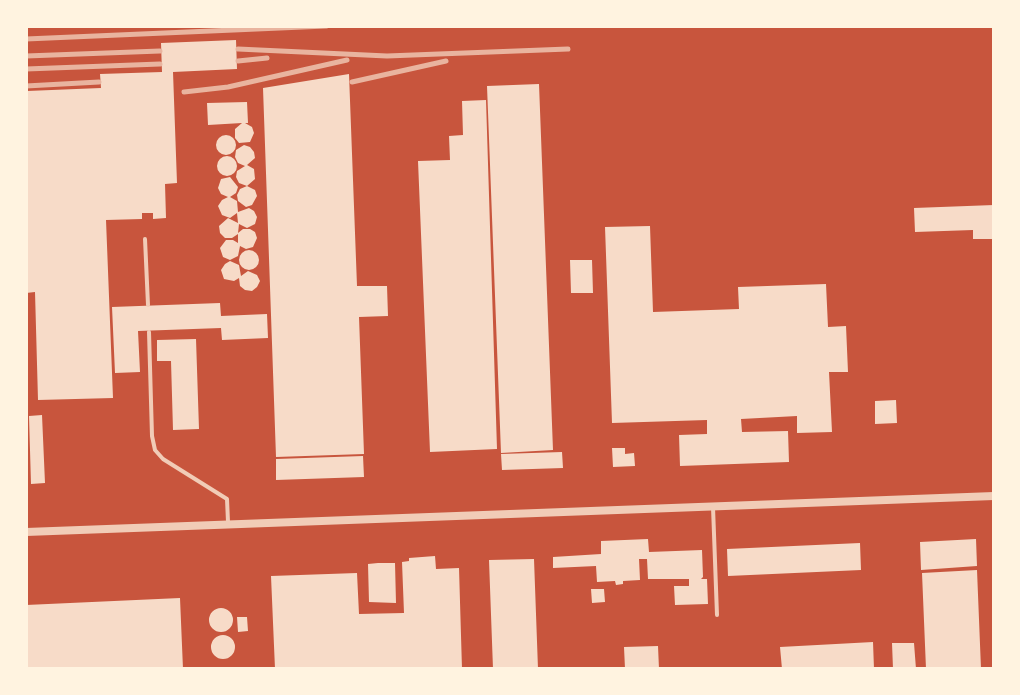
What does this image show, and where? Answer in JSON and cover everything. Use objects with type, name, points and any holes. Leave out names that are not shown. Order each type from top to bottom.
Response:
[{"type":"street","points":[[26,532],[994,496]]},
{"type":"lane","points":[[145,239],[148,305]]},
{"type":"lane","points":[[149,332],[155,450],[163,459],[227,499],[228,525]]},
{"type":"lane","points":[[713,507],[717,615]]},
{"type":"building","points":[[236,40],[237,69],[173,72],[177,183],[165,184],[166,218],[153,219],[153,213],[142,213],[142,219],[106,220],[113,398],[38,400],[35,292],[26,293],[27,91],[101,88],[100,74],[162,72],[161,43]]},
{"type":"building","points":[[349,74],[357,286],[387,286],[388,316],[359,317],[364,454],[276,457],[263,88]]},
{"type":"building","points":[[539,84],[553,450],[501,453],[487,86]]},
{"type":"building","points":[[486,100],[497,449],[430,452],[418,161],[450,160],[449,136],[463,135],[462,101]]},
{"type":"building","points":[[247,102],[248,123],[245,123],[252,127],[254,133],[250,142],[239,143],[235,138],[235,129],[242,123],[208,125],[207,103]]},
{"type":"building","points":[[226,135],[233,138],[236,145],[233,152],[226,155],[219,152],[216,145],[219,138]]},
{"type":"building","points":[[244,145],[250,147],[255,158],[247,165],[254,169],[255,179],[247,186],[239,183],[236,177],[237,171],[245,166],[238,163],[236,150]]},
{"type":"building","points":[[227,156],[234,159],[237,166],[234,173],[227,176],[220,173],[217,166],[220,159]]},
{"type":"building","points":[[230,177],[238,187],[230,197],[237,201],[238,212],[249,208],[257,217],[255,224],[247,228],[239,224],[238,233],[250,229],[257,238],[253,247],[246,249],[240,246],[238,256],[230,260],[223,257],[220,248],[226,240],[238,243],[238,234],[225,238],[219,226],[228,218],[238,223],[237,213],[230,218],[222,215],[218,206],[228,197],[221,194],[218,188],[221,179]]},
{"type":"building","points":[[247,186],[255,190],[257,196],[252,205],[246,207],[238,201],[237,195],[240,189]]},
{"type":"building","points":[[994,205],[994,239],[973,239],[973,230],[915,232],[914,208]]},
{"type":"building","points":[[650,226],[653,312],[739,309],[738,287],[826,284],[828,327],[846,326],[848,372],[829,372],[832,432],[797,433],[797,416],[741,419],[742,432],[788,431],[789,462],[680,466],[679,435],[707,434],[707,420],[612,423],[605,227]]},
{"type":"building","points":[[249,250],[256,253],[259,260],[256,267],[249,270],[242,267],[239,260],[242,253]]},
{"type":"building","points":[[570,260],[592,260],[593,293],[571,293]]},
{"type":"building","points":[[230,261],[239,265],[241,276],[248,271],[257,275],[260,281],[257,287],[252,291],[245,290],[240,286],[239,278],[234,281],[224,279],[221,270]]},
{"type":"building","points":[[220,303],[221,316],[267,314],[268,338],[222,340],[221,328],[138,331],[140,372],[115,373],[112,307]]},
{"type":"building","points":[[196,339],[199,429],[173,430],[171,361],[157,361],[157,340]]},
{"type":"building","points":[[896,400],[897,423],[875,424],[875,401]]},
{"type":"building","points":[[42,415],[45,483],[31,484],[29,416]]},
{"type":"building","points":[[612,448],[625,448],[625,454],[634,453],[635,466],[613,467]]},
{"type":"building","points":[[562,452],[563,468],[502,470],[501,454]]},
{"type":"building","points":[[363,456],[364,477],[276,480],[276,459]]},
{"type":"building","points":[[648,539],[649,552],[702,550],[701,579],[707,579],[708,604],[675,605],[674,586],[689,586],[689,579],[648,579],[647,559],[639,559],[640,580],[623,581],[623,584],[616,585],[615,581],[597,582],[596,566],[553,568],[553,557],[601,554],[601,541]]},
{"type":"building","points":[[976,539],[977,566],[921,570],[920,542]]},
{"type":"building","points":[[860,543],[861,570],[728,576],[727,549]]},
{"type":"building","points":[[435,556],[436,569],[459,568],[462,669],[275,669],[271,576],[357,573],[359,614],[404,613],[402,562],[409,561],[409,558]]},
{"type":"building","points":[[534,559],[538,669],[493,669],[489,560]]},
{"type":"building","points":[[395,563],[396,603],[369,602],[368,564]]},
{"type":"building","points":[[977,570],[981,669],[926,669],[922,573]]},
{"type":"building","points":[[591,589],[604,589],[605,602],[592,603]]},
{"type":"building","points":[[180,598],[183,669],[26,669],[26,605]]},
{"type":"building","points":[[216,608],[226,608],[233,615],[233,625],[226,632],[216,632],[209,625],[209,615]]},
{"type":"building","points":[[237,617],[247,617],[248,631],[238,632]]},
{"type":"building","points":[[218,635],[228,635],[235,642],[235,652],[228,659],[218,659],[211,652],[211,642]]},
{"type":"building","points":[[873,642],[874,669],[782,669],[780,647]]},
{"type":"building","points":[[892,643],[914,643],[916,669],[893,669]]},
{"type":"building","points":[[658,646],[659,669],[625,669],[624,647]]},
{"type":"railway","points":[[26,39],[326,26]]},
{"type":"railway","points":[[238,49],[387,56],[568,49]]},
{"type":"railway","points":[[26,56],[160,51]]},
{"type":"railway","points":[[238,61],[267,58]]},
{"type":"railway","points":[[184,92],[228,87],[347,60]]},
{"type":"railway","points":[[352,82],[446,61]]},
{"type":"railway","points":[[26,69],[160,64]]},
{"type":"railway","points":[[26,86],[99,82]]}]
